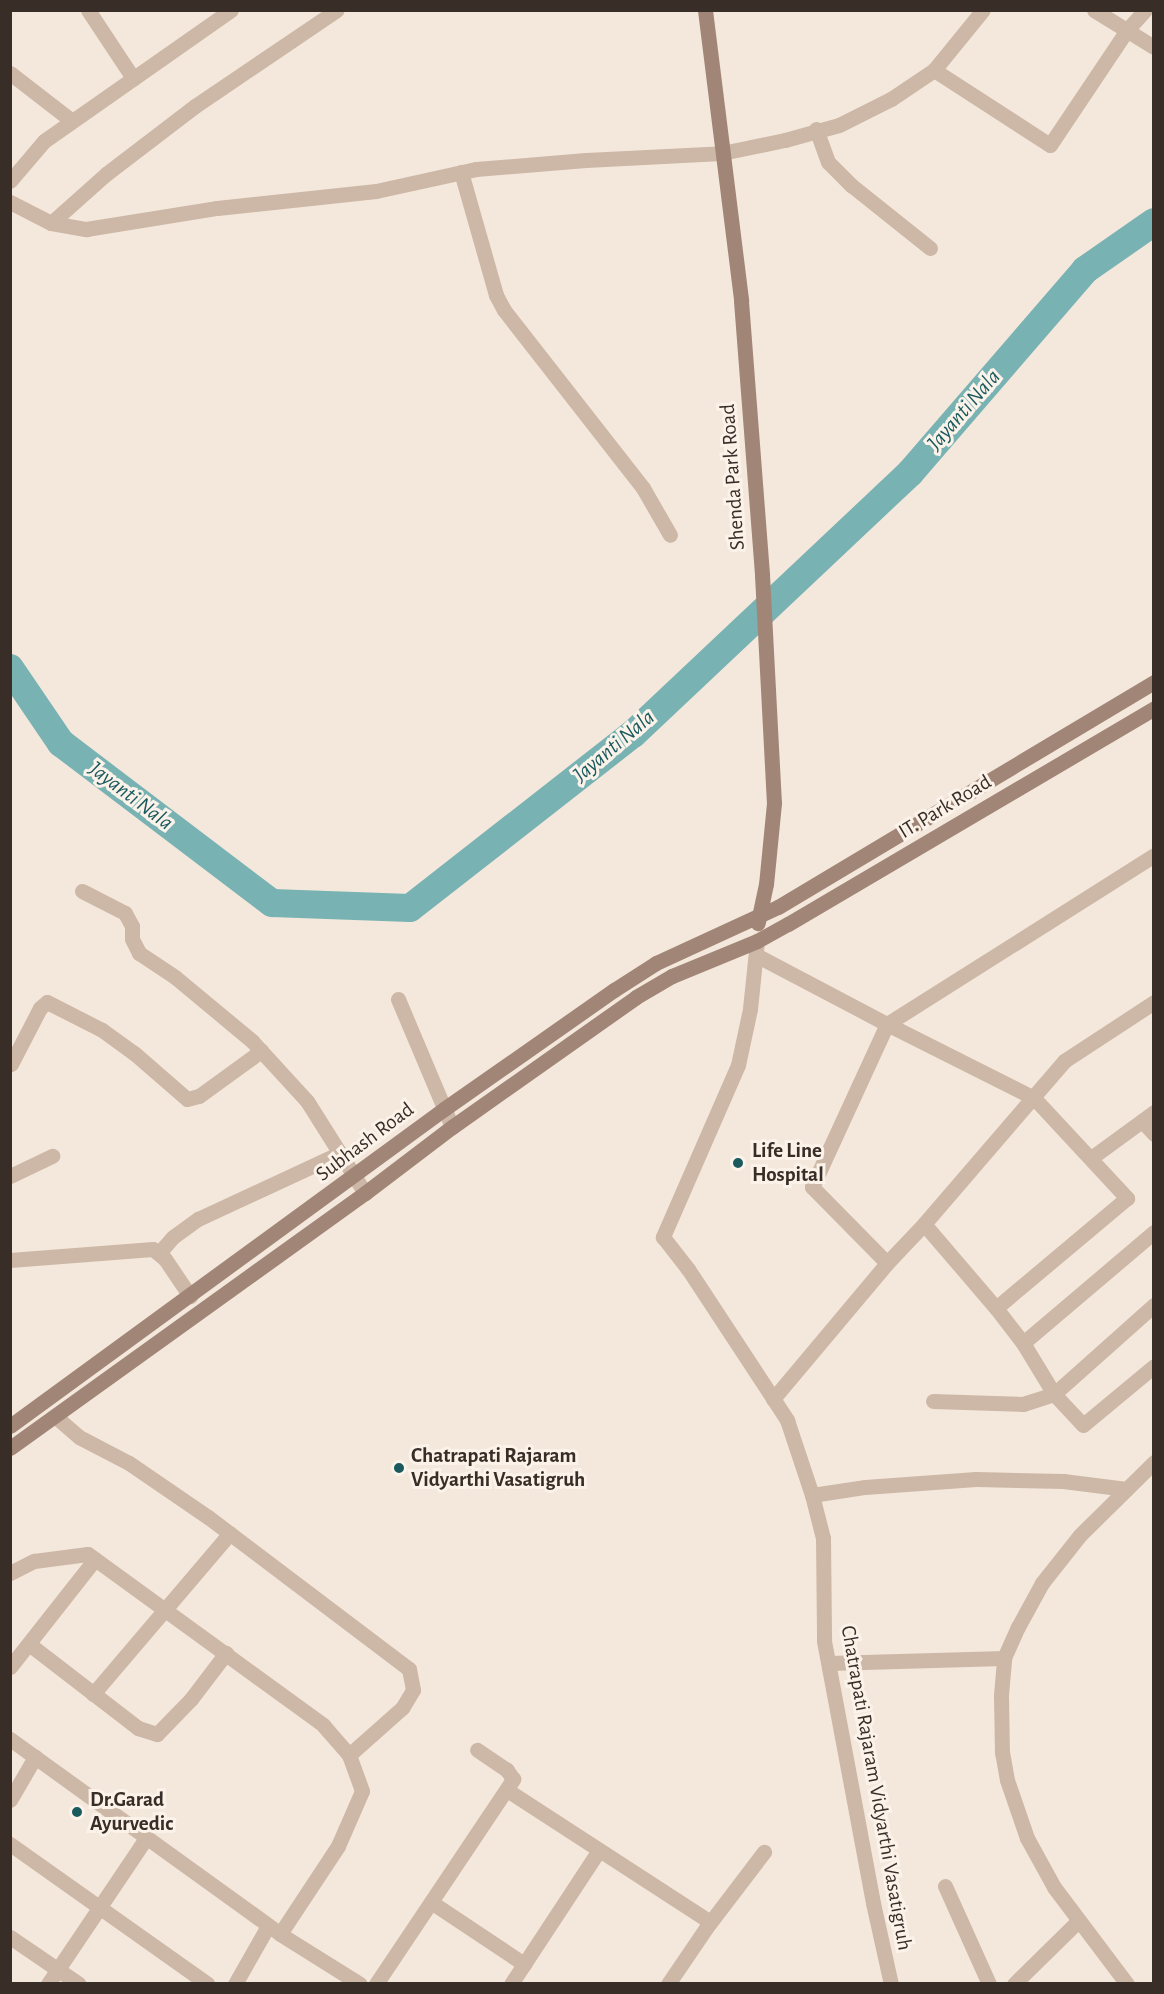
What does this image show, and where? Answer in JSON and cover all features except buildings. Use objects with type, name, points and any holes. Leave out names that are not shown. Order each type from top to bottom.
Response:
[{"type":"main road","name":"Shenda Park Road","points":[[705,10],[741,301],[765,624],[774,804],[766,884],[759,915],[756,948]]},
{"type":"main road","name":"IT. Park Road","points":[[759,915],[778,907],[892,841],[1154,682]]},
{"type":"main road","name":"IT. Park Road","points":[[756,948],[1154,708]]},
{"type":"main road","name":"Subhash Road","points":[[10,1426],[444,1109],[656,963],[759,915]]},
{"type":"main road","name":"Subhash Road","points":[[10,1448],[365,1193],[452,1127],[655,985],[682,971],[756,948]]},
{"type":"main road","points":[[175,1307],[186,1322]]},
{"type":"street","points":[[88,10],[133,78]]},
{"type":"street","points":[[51,223],[106,174],[195,106],[337,10]]},
{"type":"street","points":[[10,202],[51,223],[86,229],[217,208],[376,191],[460,172],[540,162],[722,153],[785,140],[816,129],[839,125],[891,99],[934,70],[983,10]]},
{"type":"street","points":[[1094,10],[1154,47]]},
{"type":"street","points":[[934,70],[1050,144],[1126,30],[1145,10]]},
{"type":"street","points":[[10,181],[44,141],[224,12]]},
{"type":"street","points":[[10,72],[72,121]]},
{"type":"street","points":[[816,129],[828,162],[851,185],[930,248]]},
{"type":"street","points":[[460,172],[496,295],[504,310],[643,488],[670,534]]},
{"type":"street","points":[[886,1263],[812,1187],[887,1024],[1154,855]]},
{"type":"street","points":[[82,891],[125,913],[132,926],[132,939],[139,953],[220,1013],[261,1051],[307,1101],[365,1193]]},
{"type":"street","points":[[756,948],[887,1024],[1034,1098],[1126,1198],[996,1308]]},
{"type":"street","name":"Chatrapati Rajaram Vidyarthi Vasatigruh","points":[[756,948],[750,1009],[738,1065],[663,1237],[692,1275],[787,1420],[812,1495],[823,1538],[824,1641],[873,1904],[891,1983]]},
{"type":"street","points":[[398,999],[452,1127]]},
{"type":"street","points":[[11,1064],[40,1008],[47,1002],[102,1030],[134,1053],[187,1099],[199,1096],[261,1051]]},
{"type":"street","points":[[773,1399],[886,1263],[924,1224],[1064,1061],[1154,1002]]},
{"type":"street","points":[[1091,1158],[1148,1117],[1154,1134]]},
{"type":"street","points":[[159,1253],[173,1237],[198,1219],[340,1154]]},
{"type":"street","points":[[10,1176],[52,1156]]},
{"type":"street","points":[[924,1224],[996,1308],[1023,1343],[1054,1394],[1083,1425],[1154,1366]]},
{"type":"street","points":[[1023,1343],[1154,1232]]},
{"type":"street","points":[[10,1260],[153,1249],[159,1253],[190,1296]]},
{"type":"street","points":[[933,1401],[1023,1404],[1054,1394],[1154,1305]]},
{"type":"street","points":[[56,1416],[70,1431],[129,1463],[230,1533],[409,1669],[413,1689],[402,1708],[349,1755]]},
{"type":"street","points":[[1127,1983],[1078,1921],[1039,1863],[1027,1838],[1008,1780],[1002,1744],[1000,1695],[1004,1658],[1030,1603],[1054,1566],[1085,1530],[1154,1462]]},
{"type":"street","points":[[812,1495],[873,1486],[976,1479],[1063,1481],[1126,1489]]},
{"type":"street","points":[[93,1694],[230,1533]]},
{"type":"street","points":[[10,1573],[34,1561],[88,1554],[323,1725],[349,1755],[362,1791],[338,1846],[235,1983]]},
{"type":"street","points":[[10,1667],[95,1559]]},
{"type":"street","points":[[29,1644],[138,1728],[157,1734],[191,1699],[226,1653]]},
{"type":"street","points":[[828,1663],[1004,1658]]},
{"type":"street","points":[[10,1739],[274,1930],[360,1983]]},
{"type":"street","points":[[376,1983],[513,1779],[511,1774],[477,1750]]},
{"type":"street","points":[[10,1800],[35,1757]]},
{"type":"street","points":[[507,1790],[710,1922]]},
{"type":"street","points":[[48,1983],[146,1838]]},
{"type":"street","points":[[10,1844],[208,1983]]},
{"type":"street","points":[[511,1983],[599,1850]]},
{"type":"street","points":[[668,1983],[710,1922],[764,1852]]},
{"type":"street","points":[[945,1886],[989,1983]]},
{"type":"street","points":[[431,1902],[524,1964]]},
{"type":"street","points":[[1014,1983],[1078,1921]]},
{"type":"street","points":[[10,1936],[79,1983]]},
{"type":"waterway","name":"Jayanti Nala","points":[[10,668],[61,743],[272,903],[410,908],[633,734],[910,473],[1085,270],[1154,222]]},
{"type":"place","name":"Life Line Hospital","points":[[738,1163]]},
{"type":"place","name":"Chatrapati Rajaram Vidyarthi Vasatigruh","points":[[399,1468]]},
{"type":"place","name":"Dr.Garad Ayurvedic","points":[[77,1812]]}]
